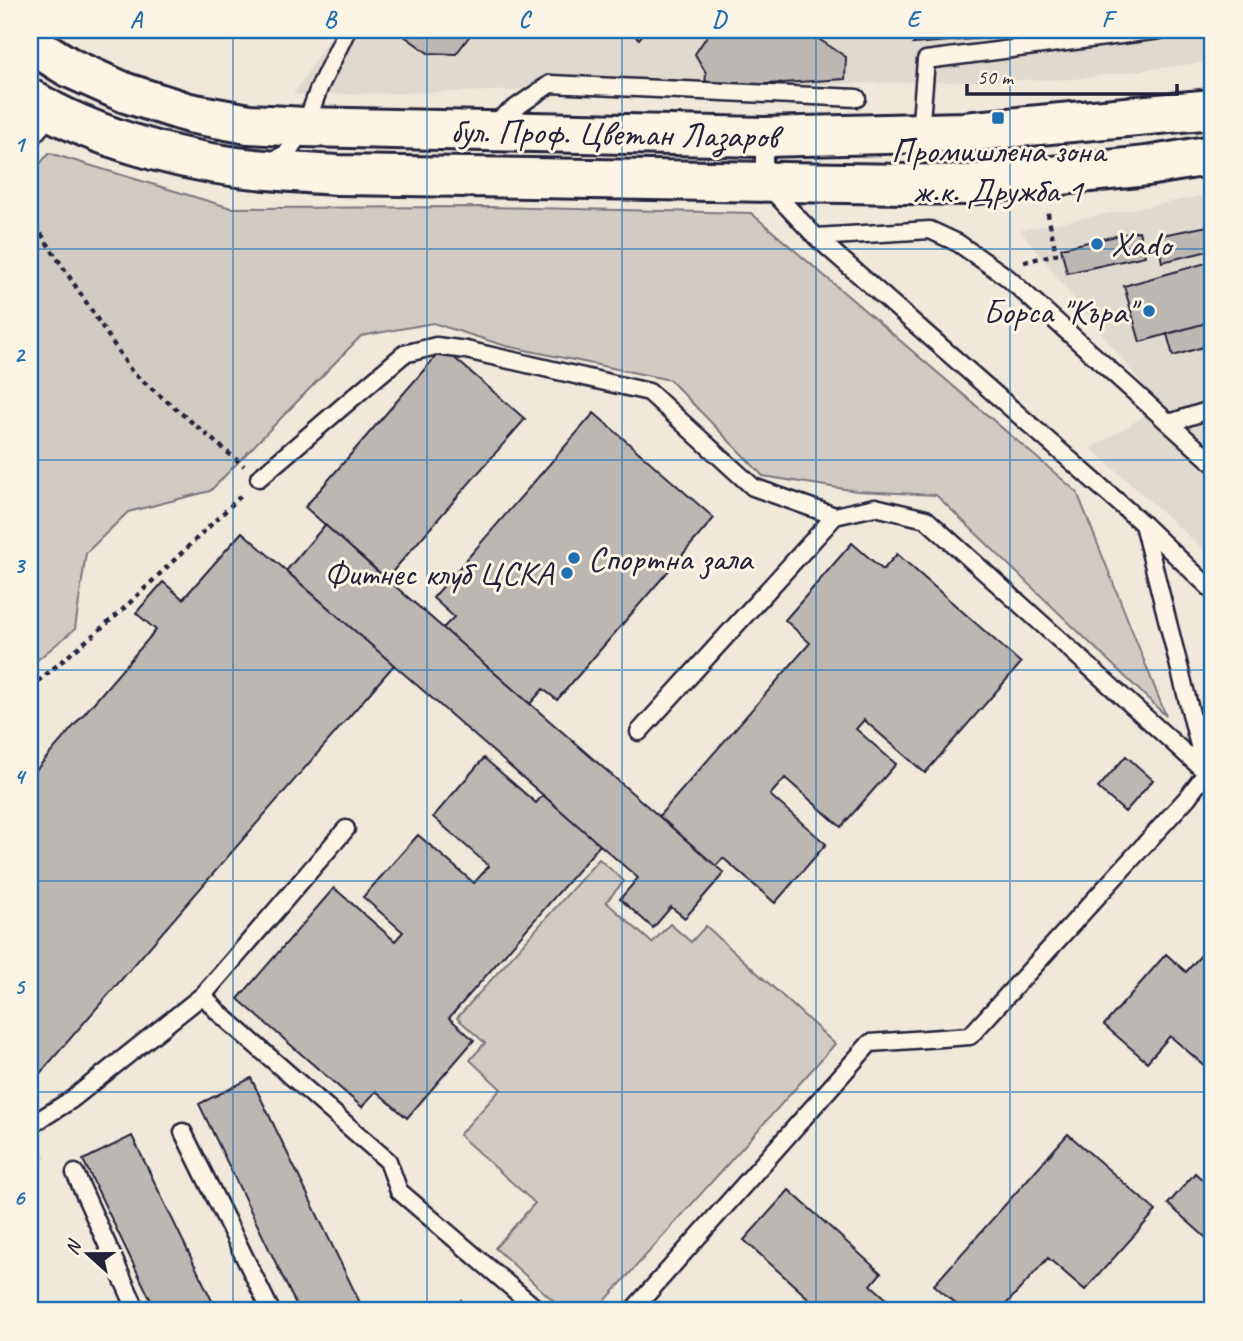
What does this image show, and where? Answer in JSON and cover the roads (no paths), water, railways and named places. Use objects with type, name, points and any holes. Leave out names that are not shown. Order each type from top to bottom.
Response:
[{"type":"main road","name":"бул. Проф. Цветан Лазаров","points":[[30,43],[70,68],[126,93],[189,113],[249,124],[481,132],[764,137],[964,132],[1213,109]]},
{"type":"main road","name":"бул. Проф. Цветан Лазаров","points":[[38,117],[179,156],[257,169],[338,175],[967,185],[1147,166],[1213,155]]},
{"type":"lane","points":[[257,169],[287,153],[305,127],[319,88],[346,30]]},
{"type":"lane","points":[[920,133],[926,60],[1160,30]]},
{"type":"lane","points":[[481,132],[550,84],[857,98]]},
{"type":"lane","points":[[764,137],[764,182],[816,237],[1143,524],[1213,591]]},
{"type":"lane","points":[[816,237],[930,230],[958,243],[1008,278],[1213,463]]},
{"type":"lane","points":[[259,478],[404,354],[436,346],[466,350],[649,392],[753,487],[835,516],[875,507],[926,519],[1210,776]]},
{"type":"lane","points":[[1169,423],[1213,409]]},
{"type":"lane","points":[[639,732],[835,516]]},
{"type":"lane","points":[[1143,524],[1210,776]]},
{"type":"lane","points":[[632,1311],[870,1043],[970,1036],[1210,776]]},
{"type":"lane","points":[[30,1117],[38,1120],[71,1100],[202,995],[346,829]]},
{"type":"lane","points":[[202,995],[388,1161],[399,1191],[539,1311]]},
{"type":"lane","points":[[183,1132],[271,1311]]},
{"type":"lane","points":[[75,1173],[137,1311]]},
{"type":"place","name":"Промишлена зона ж.к. Дружба 1","points":[[998,118]]},
{"type":"place","name":"Xado","points":[[1097,244]]},
{"type":"place","name":"Борса \"Къра\"","points":[[1149,311]]},
{"type":"place","name":"Спортна зала","points":[[574,558]]},
{"type":"place","name":"Фитнес клуб ЦСКА","points":[[567,573]]}]
